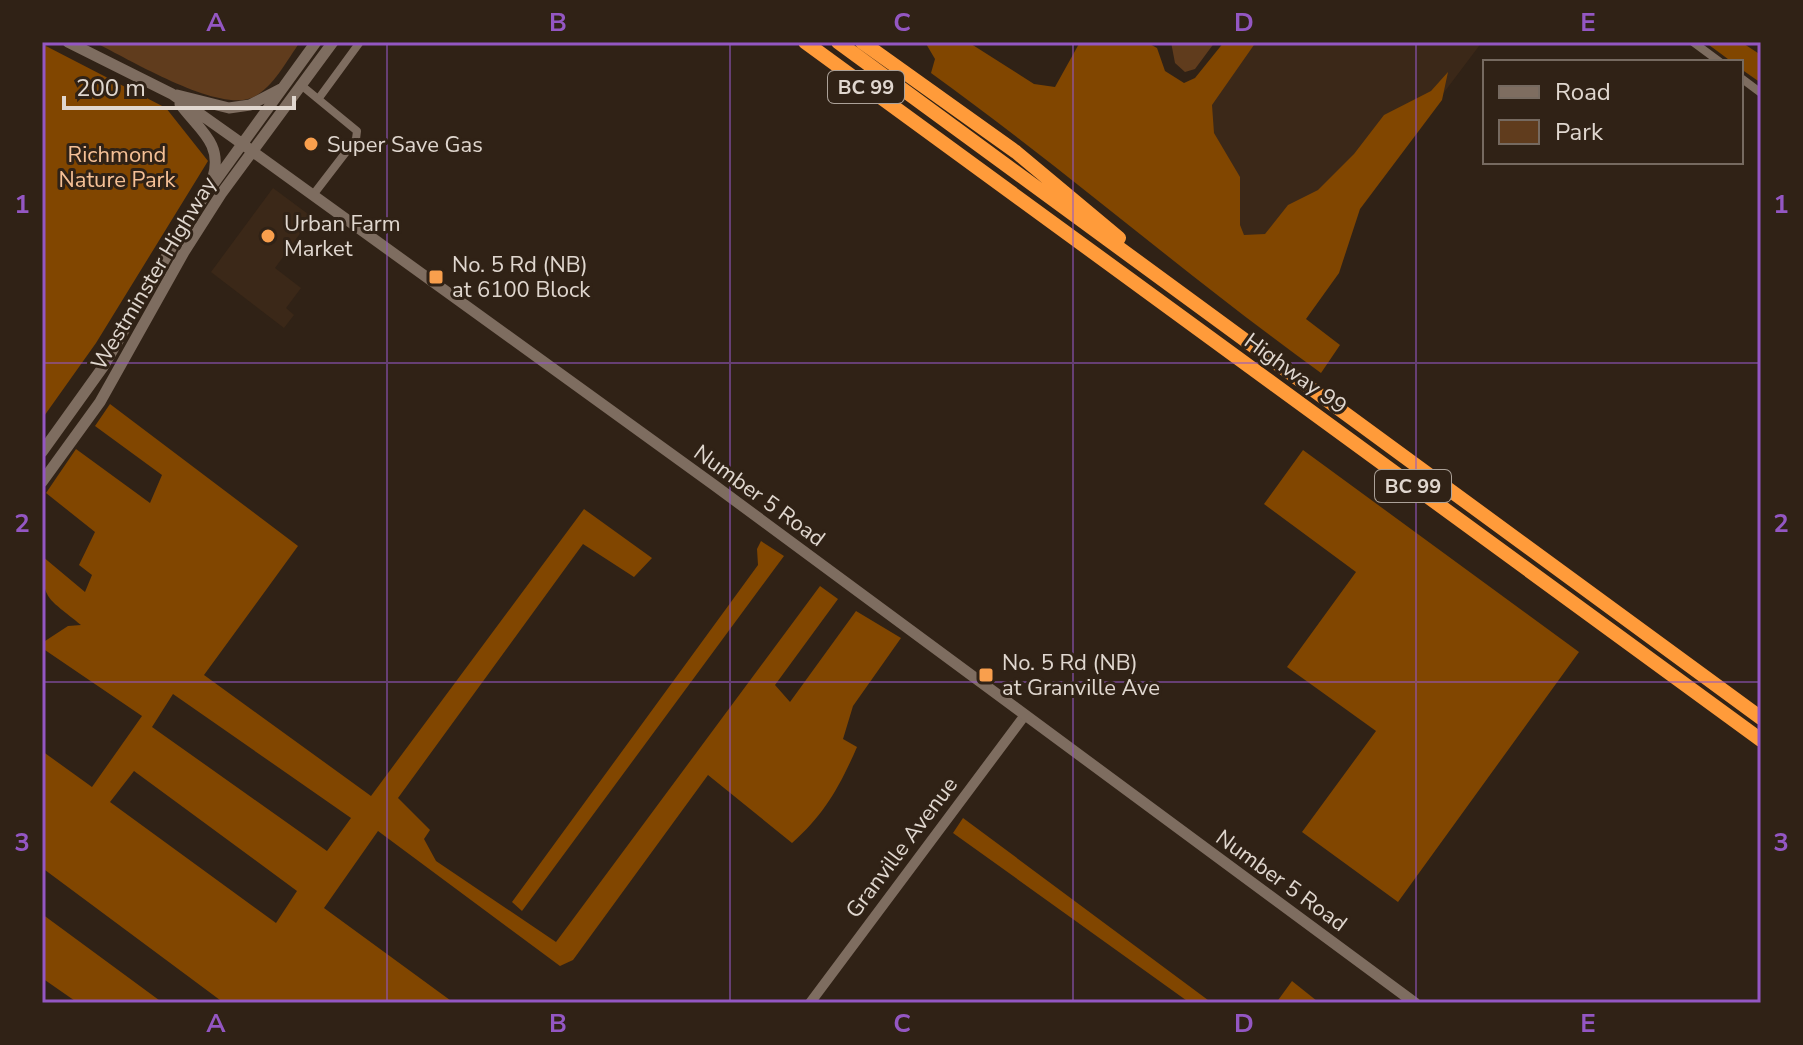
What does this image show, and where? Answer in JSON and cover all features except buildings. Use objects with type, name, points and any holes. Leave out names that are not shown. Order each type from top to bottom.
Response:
[{"type":"highway","name":"Highway 99","points":[[805,42],[1761,740]]},
{"type":"highway","name":"Highway 99","points":[[838,42],[1761,718]]},
{"type":"highway","points":[[862,42],[1016,152],[1130,247],[1163,280]]},
{"type":"main road","name":"Number 5 Road","points":[[68,42],[172,94],[252,151],[1415,1003]]},
{"type":"main road","name":"Westminster Highway","points":[[42,452],[103,367],[166,254],[316,42]]},
{"type":"main road","name":"Westminster Highway","points":[[42,482],[100,402],[184,252],[252,151],[333,42]]},
{"type":"main road","points":[[172,94],[229,108],[250,105],[282,89]]},
{"type":"main road","points":[[172,94],[215,148],[217,166],[211,187]]},
{"type":"street","points":[[319,98],[360,42]]},
{"type":"street","points":[[1693,42],[1717,60]]},
{"type":"street","points":[[1743,80],[1761,93]]},
{"type":"street","points":[[301,85],[352,124],[357,136],[313,195]]},
{"type":"street","name":"Granville Avenue","points":[[810,1003],[1025,715]]},
{"type":"shaded area","points":[[1240,42],[1482,42],[1293,293],[1139,178]]},
{"type":"shaded area","points":[[273,188],[312,217],[275,268],[301,288],[286,308],[294,315],[284,328],[211,272]]},
{"type":"green space","points":[[94,42],[300,42],[266,88],[251,98],[236,100],[195,91]]},
{"type":"green space","points":[[925,42],[968,42],[1034,84],[1055,87],[1080,42],[1148,43],[1157,48],[1165,71],[1184,83],[1195,78],[1224,42],[1256,42],[1212,105],[1214,133],[1240,177],[1240,225],[1244,235],[1265,234],[1288,205],[1318,190],[1354,154],[1384,115],[1431,91],[1448,72],[1442,100],[1360,209],[1339,273],[1306,319],[1340,345],[1321,373],[931,73],[935,59]]},
{"type":"green space","points":[[1171,42],[1215,42],[1195,69],[1185,72],[1175,63]]},
{"type":"green space","points":[[1705,42],[1741,42],[1761,55],[1761,83],[1743,70],[1743,60],[1729,60]]},
{"type":"green space","name":"Richmond Nature Park","points":[[42,44],[166,108],[208,161],[96,343],[42,419]]},
{"type":"green space","points":[[110,404],[298,546],[204,675],[371,796],[584,509],[652,558],[634,577],[583,544],[398,798],[430,830],[424,839],[436,861],[556,942],[820,586],[838,599],[775,685],[790,702],[856,611],[901,638],[853,706],[843,739],[857,747],[844,775],[822,811],[792,843],[708,775],[573,960],[560,966],[378,831],[324,908],[454,1003],[224,1003],[45,870],[42,873],[42,751],[92,787],[142,716],[42,648],[42,643],[68,626],[81,625],[49,597],[43,582],[42,556],[85,592],[92,575],[79,565],[95,532],[46,493],[76,449],[150,503],[162,475],[95,426]],"holes":[[[173,694],[351,818],[327,851],[152,727]],[[134,771],[297,891],[276,923],[110,802]]]},
{"type":"green space","points":[[1303,450],[1579,652],[1398,902],[1302,832],[1376,731],[1287,667],[1356,572],[1264,504]]},
{"type":"green space","points":[[761,541],[784,556],[522,911],[512,902],[758,565],[757,549]]},
{"type":"green space","points":[[963,818],[1212,1003],[1190,1003],[953,833]]},
{"type":"green space","points":[[42,914],[163,1003],[78,1003],[42,978]]},
{"type":"green space","points":[[1292,981],[1317,1001],[1321,1003],[1276,1003]]},
{"type":"place","name":"Super Save Gas","points":[[311,144]]},
{"type":"place","name":"Urban Farm Market","points":[[268,236]]},
{"type":"place","name":"No. 5 Rd (NB) at 6100 Block","points":[[436,277]]},
{"type":"place","name":"No. 5 Rd (NB) at Granville Ave","points":[[986,675]]}]
